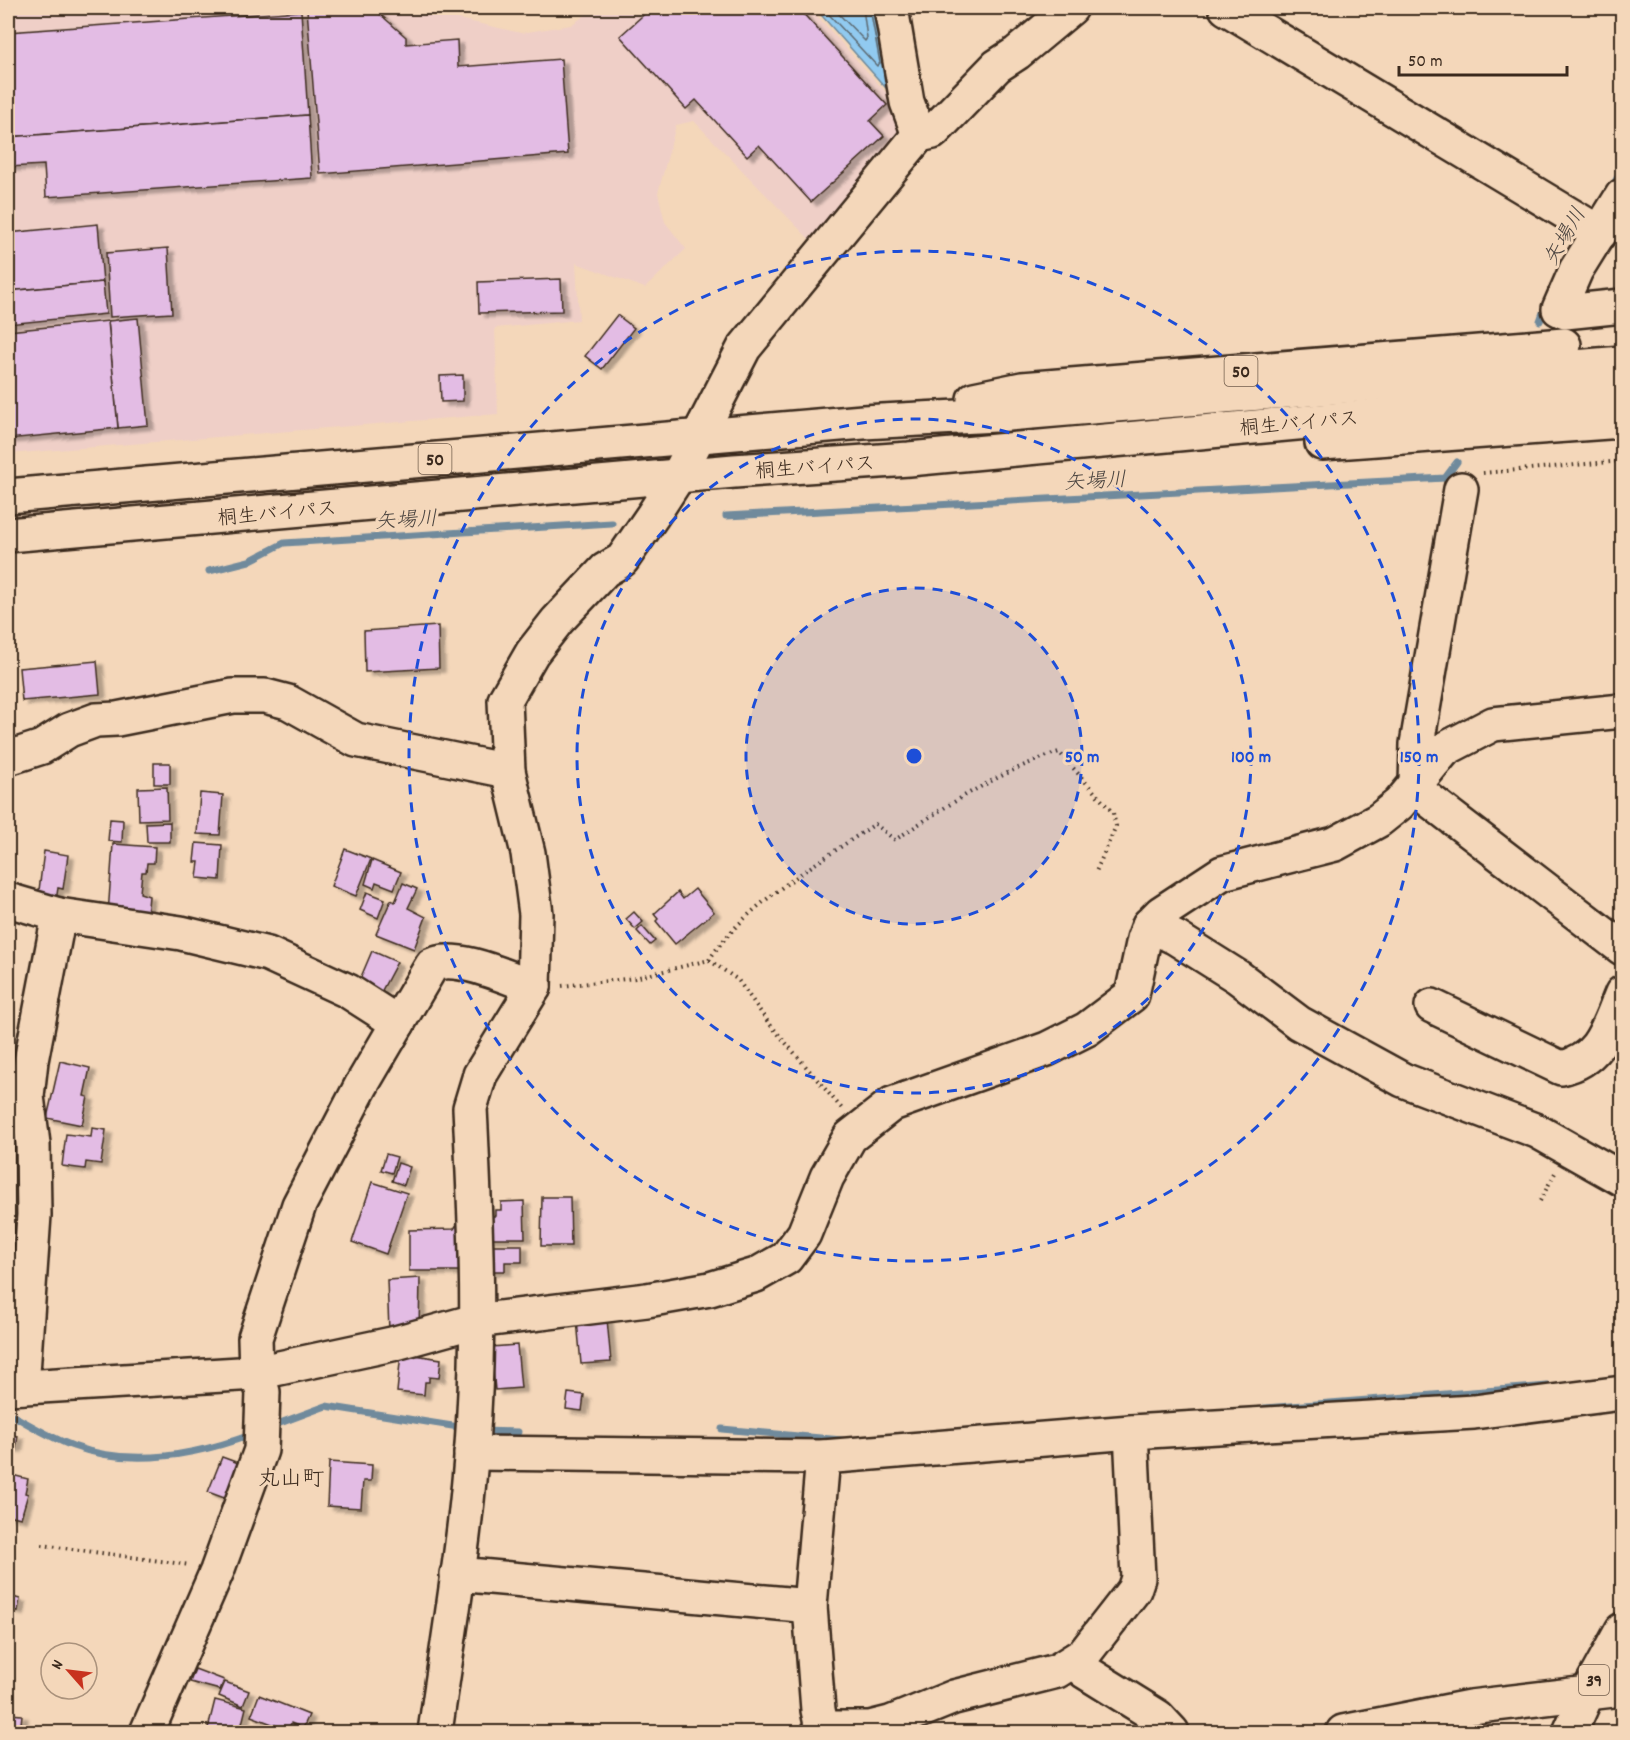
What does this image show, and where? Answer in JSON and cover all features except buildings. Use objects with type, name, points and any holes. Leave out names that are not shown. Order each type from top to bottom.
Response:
[{"type":"main road","points":[[891,8],[907,102],[919,135]]},
{"type":"main road","points":[[435,1732],[457,1574],[472,1435],[476,1321],[470,1108],[480,1074],[534,987],[536,914],[528,853],[508,771],[505,700],[516,679],[557,621],[605,570],[622,560],[677,478],[744,348],[919,135],[933,132],[997,66],[1017,53],[1071,8]]},
{"type":"main road","points":[[1226,8],[1600,233]]},
{"type":"main road","points":[[1623,196],[1576,270],[1559,309],[1564,312],[1623,306]]},
{"type":"main road","name":"桐生バイパス","points":[[8,496],[863,422],[1022,389],[1619,379]]},
{"type":"main road","name":"桐生バイパス","points":[[8,535],[677,478],[735,471],[909,459],[1006,470],[1619,379]]},
{"type":"main road","points":[[1461,489],[1417,744],[1416,785],[1424,796],[1623,948]]},
{"type":"main road","points":[[8,758],[42,747],[69,730],[96,720],[117,719],[233,696],[265,696],[288,702],[356,740],[508,771]]},
{"type":"main road","points":[[59,915],[31,1061],[27,1096],[33,1144],[34,1215],[15,1388],[256,1373],[392,1344],[476,1321],[646,1300],[710,1289],[756,1275],[786,1258],[804,1234],[827,1177],[850,1137],[858,1130],[892,1104],[1047,1048],[1088,1029],[1132,995],[1149,925],[1161,913],[1222,873],[1335,844],[1379,820],[1400,804],[1445,749],[1493,724],[1623,711]]},
{"type":"main road","points":[[8,900],[59,915],[181,933],[268,954],[348,991],[398,1023]]},
{"type":"main road","points":[[1149,925],[1176,938],[1238,977],[1299,1023],[1403,1080],[1537,1131],[1623,1179]]},
{"type":"main road","points":[[147,1732],[217,1571],[261,1450],[262,1392],[256,1373],[255,1338],[299,1205],[361,1086],[432,965],[442,960],[470,965],[534,987]]},
{"type":"main road","points":[[1432,1006],[1561,1068],[1574,1066],[1594,1053],[1623,993]]},
{"type":"main road","points":[[472,1435],[823,1457],[1131,1432],[1474,1412],[1623,1393]]},
{"type":"main road","points":[[823,1457],[810,1606],[818,1710],[821,1724],[826,1730],[870,1728],[890,1723],[954,1696],[1057,1671],[1084,1654],[1134,1590],[1138,1578],[1131,1432]]},
{"type":"main road","points":[[457,1574],[810,1606]]},
{"type":"main road","name":"39","points":[[1570,1732],[1587,1694],[1623,1630]]},
{"type":"main road","points":[[1075,1661],[1084,1671],[1158,1717],[1172,1732]]},
{"type":"main road","points":[[1343,1732],[1470,1707],[1623,1689]]},
{"type":"path","points":[[1461,489],[1469,474],[1623,461]]},
{"type":"path","points":[[534,987],[635,978],[709,960],[720,942],[780,889],[875,824],[895,840],[998,778],[1059,752],[1113,813],[1116,826],[1095,874]]},
{"type":"path","points":[[709,960],[738,980],[768,1022],[858,1130]]},
{"type":"path","points":[[42,1545],[199,1566],[217,1571]]},
{"type":"shaded area","points":[[8,8],[409,8],[521,33],[571,25],[596,8],[810,8],[891,98],[904,133],[815,245],[694,121],[676,125],[658,193],[665,222],[686,249],[645,288],[576,263],[579,320],[495,328],[498,414],[8,454]]},
{"type":"water","points":[[815,8],[876,8],[890,89],[886,88]]},
{"type":"waterway","name":"矢場川","points":[[1612,187],[1622,170]]},
{"type":"waterway","name":"矢場川","points":[[1540,321],[1546,304]]},
{"type":"waterway","name":"矢場川","points":[[726,516],[1445,478],[1457,462]]},
{"type":"waterway","name":"矢場川","points":[[209,571],[249,561],[284,543],[612,523]]},
{"type":"waterway","points":[[1265,1408],[1548,1386]]},
{"type":"waterway","points":[[272,1426],[326,1406],[465,1428]]},
{"type":"waterway","points":[[8,1413],[73,1446],[95,1453],[118,1456],[141,1457],[187,1453],[253,1434]]},
{"type":"waterway","points":[[722,1429],[842,1440]]},
{"type":"waterway","points":[[482,1431],[518,1432]]},
{"type":"district","name":"丸山町","points":[[291,1477]]}]
